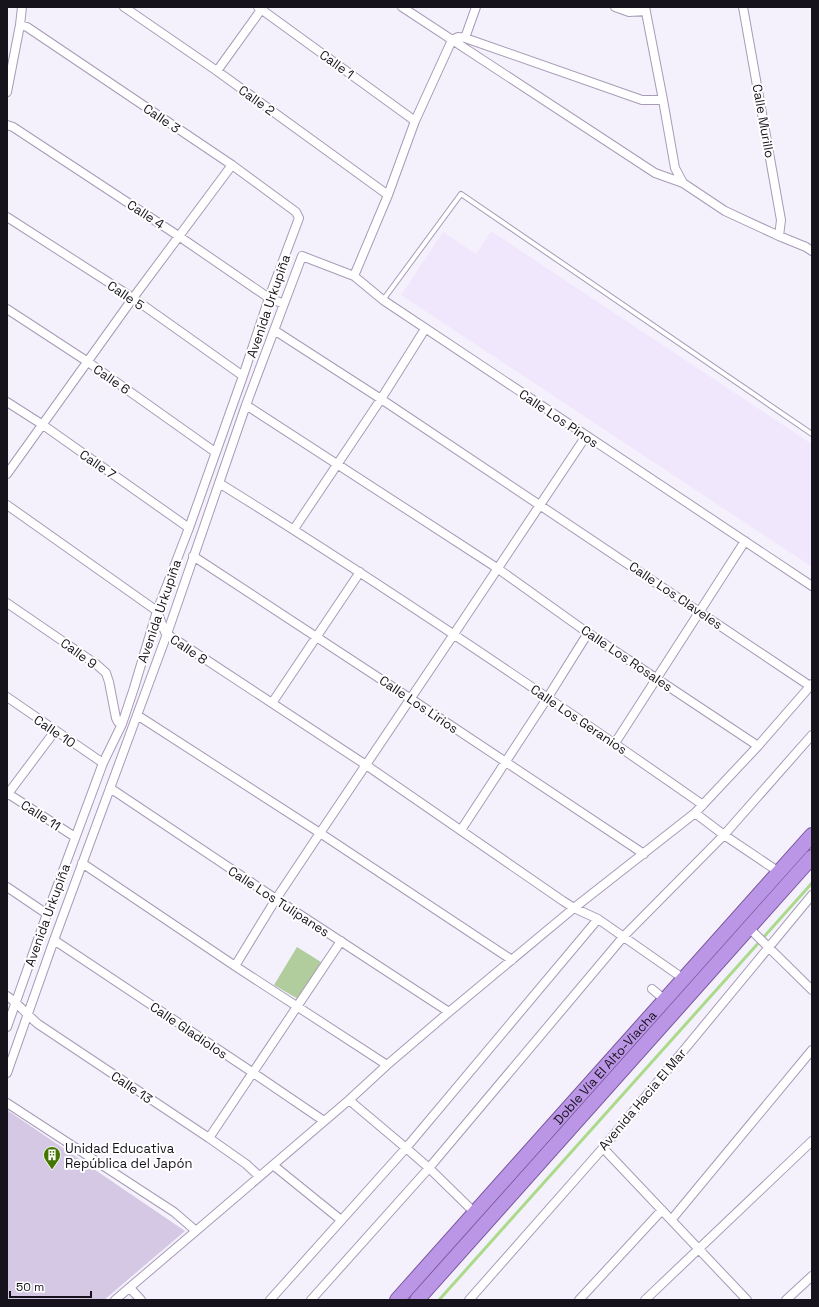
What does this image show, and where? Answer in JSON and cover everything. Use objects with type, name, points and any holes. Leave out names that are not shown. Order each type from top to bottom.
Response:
[{"type":"highway","name":"Doble Vía El Alto-Viacha","points":[[397,1300],[812,835]]},
{"type":"highway","name":"Doble Vía El Alto-Viacha","points":[[417,1300],[751,930],[812,857]]},
{"type":"street","points":[[7,92],[22,7]]},
{"type":"street","name":"Calle 2","points":[[124,7],[217,71],[388,194]]},
{"type":"street","points":[[402,7],[655,173],[683,183],[726,210],[812,251]]},
{"type":"street","points":[[465,38],[476,7]]},
{"type":"street","points":[[615,7],[629,12],[646,9],[675,168],[683,183]]},
{"type":"street","name":"Calle Murillo","points":[[743,7],[781,220],[779,236]]},
{"type":"street","points":[[217,71],[261,8]]},
{"type":"street","name":"Calle 1","points":[[261,8],[415,121]]},
{"type":"street","name":"Calle 3","points":[[20,25],[28,27],[232,165],[296,212],[300,218]]},
{"type":"street","points":[[354,276],[388,194],[415,121],[452,40],[458,37],[465,38],[642,100],[663,100]]},
{"type":"street","name":"Calle 4","points":[[7,125],[13,127],[180,237],[269,298],[284,304]]},
{"type":"street","points":[[7,474],[133,298],[180,237],[232,165]]},
{"type":"street","name":"Calle 5","points":[[7,217],[133,298],[244,376]]},
{"type":"street","name":"Avenida Urkupiña","points":[[7,1027],[103,763],[122,724],[157,611],[244,376],[269,298],[300,218]]},
{"type":"street","name":"Calle Los Pinos","points":[[284,304],[302,256],[354,276],[382,300],[812,586]]},
{"type":"street","points":[[7,1073],[82,863],[167,634],[246,405],[284,304]]},
{"type":"street","name":"Calle 6","points":[[7,309],[88,362],[215,452]]},
{"type":"street","points":[[294,529],[381,399],[425,329]]},
{"type":"street","name":"Calle Los Claveles","points":[[274,330],[381,399],[811,685]]},
{"type":"street","name":"Calle 7","points":[[7,402],[43,425],[189,528]]},
{"type":"street","name":"Calle Los Rosales","points":[[246,405],[498,568],[588,632],[758,746]]},
{"type":"street","points":[[235,966],[276,899],[586,436]]},
{"type":"street","name":"Calle Los Geranios","points":[[219,483],[294,529],[454,634],[704,805]]},
{"type":"street","points":[[7,505],[157,611]]},
{"type":"street","points":[[615,743],[745,541]]},
{"type":"street","name":"Calle Los Lirios","points":[[193,556],[644,854]]},
{"type":"street","points":[[272,703],[360,572]]},
{"type":"street","name":"Calle 9","points":[[7,603],[96,664],[106,673],[116,718],[118,722],[122,724]]},
{"type":"street","name":"Calle 8","points":[[157,611],[167,634],[366,765],[574,908],[598,918],[684,979]]},
{"type":"street","points":[[461,830],[506,763],[588,632]]},
{"type":"street","points":[[115,1300],[450,1012],[574,908],[695,813],[758,746],[811,685]]},
{"type":"street","name":"Calle 10","points":[[7,697],[103,763]]},
{"type":"street","points":[[137,715],[320,833],[512,960]]},
{"type":"street","points":[[7,794],[55,731]]},
{"type":"street","points":[[311,1300],[429,1168],[624,936],[724,836],[812,735]]},
{"type":"street","name":"Calle Los Tulipanes","points":[[110,788],[276,899],[450,1012]]},
{"type":"street","name":"Calle 11","points":[[7,794],[75,837]]},
{"type":"street","points":[[695,813],[724,836],[779,872]]},
{"type":"street","points":[[82,863],[235,966],[387,1065]]},
{"type":"street","points":[[7,887],[47,914]]},
{"type":"street","name":"Avenida Hacia El Mar","points":[[472,1299],[603,1148],[765,944],[812,895]]},
{"type":"street","points":[[270,1300],[406,1148],[598,918]]},
{"type":"street","points":[[751,930],[812,990]]},
{"type":"street","name":"Calle Gladiolos","points":[[54,940],[324,1121]]},
{"type":"street","points":[[209,1138],[341,941]]},
{"type":"street","points":[[652,989],[665,1000]]},
{"type":"street","name":"Calle 13","points":[[7,996],[38,1024],[209,1138],[246,1164],[259,1176]]},
{"type":"street","points":[[672,1219],[812,1050]]},
{"type":"street","points":[[349,1100],[429,1168],[475,1213]]},
{"type":"street","points":[[7,1103],[174,1212],[196,1231]]},
{"type":"street","points":[[645,1300],[812,1141]]},
{"type":"street","points":[[603,1148],[672,1219],[698,1249],[747,1300]]},
{"type":"street","points":[[273,1165],[341,1220]]},
{"type":"street","points":[[579,1300],[662,1210]]},
{"type":"street","points":[[786,1300],[812,1276]]},
{"type":"street","points":[[130,1288],[141,1300]]},
{"type":"lane","points":[[382,300],[461,194],[812,434]]},
{"type":"shaded area","points":[[491,231],[812,444],[812,567],[401,295],[443,232],[476,254]]},
{"type":"green space","points":[[297,947],[321,962],[298,999],[274,985]]},
{"type":"building","name":"Unidad Educativa República del Japón","points":[[7,1110],[185,1231],[104,1300],[7,1300]]},
{"type":"waterway","points":[[439,1300],[812,883]]},
{"type":"place","name":"Unidad Educativa República del Japón","points":[[52,1170]]}]
